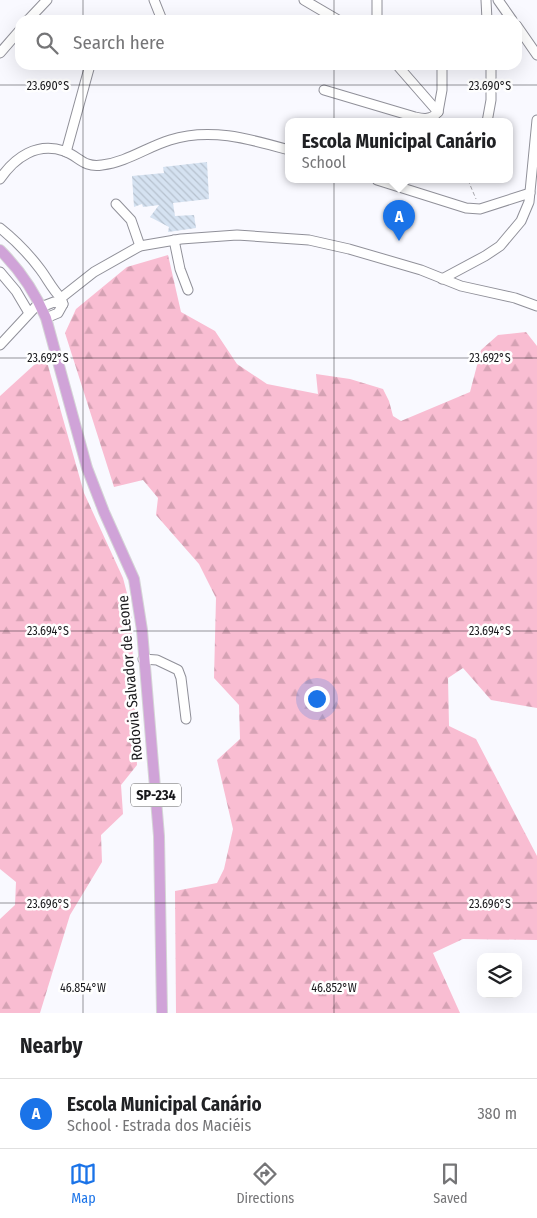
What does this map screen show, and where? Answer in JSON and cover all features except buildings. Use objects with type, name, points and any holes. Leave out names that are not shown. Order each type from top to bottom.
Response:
[{"type":"main road","name":"Rodovia Salvador de Leone","points":[[0,250],[21,274],[46,318],[87,468],[104,512],[134,579],[140,608],[159,836],[162,1013]]},
{"type":"street","points":[[33,15],[47,0]]},
{"type":"street","points":[[154,0],[160,15]]},
{"type":"street","points":[[304,0],[330,15]]},
{"type":"street","points":[[377,0],[377,15]]},
{"type":"street","points":[[486,0],[487,15]]},
{"type":"street","points":[[498,0],[508,15]]},
{"type":"street","points":[[522,33],[537,55]]},
{"type":"street","points":[[0,52],[15,36]]},
{"type":"street","points":[[66,152],[89,70]]},
{"type":"street","points":[[401,70],[438,112]]},
{"type":"street","points":[[324,90],[415,117],[430,118],[438,112],[442,90],[442,70]]},
{"type":"street","points":[[488,118],[491,100],[491,70]]},
{"type":"street","points":[[442,279],[477,261],[500,246],[524,216],[530,193],[537,120]]},
{"type":"street","points":[[0,179],[16,159],[37,150],[52,149],[66,152],[86,164],[101,165],[122,160],[170,140],[212,134],[242,138],[285,149]]},
{"type":"street","points":[[387,183],[451,204],[480,209],[530,193]]},
{"type":"street","points":[[116,204],[131,220],[140,246]]},
{"type":"street","points":[[0,228],[32,259],[62,301]]},
{"type":"street","points":[[46,318],[58,313],[62,301],[94,272],[140,246],[174,240],[237,235],[309,240],[349,249],[421,270],[461,286],[514,298],[537,306]]},
{"type":"street","points":[[174,240],[180,269],[188,290]]},
{"type":"street","points":[[0,272],[16,291],[29,312]]},
{"type":"street","points":[[0,345],[29,312],[40,305],[62,301]]},
{"type":"street","points":[[143,659],[157,660],[178,670],[181,678],[186,719]]},
{"type":"path","points":[[469,183],[480,209]]},
{"type":"green space","points":[[168,255],[181,312],[215,331],[237,364],[267,384],[318,394],[316,374],[350,379],[383,389],[393,416],[401,421],[470,392],[481,350],[498,335],[526,332],[537,346],[537,708],[491,700],[463,668],[448,678],[449,726],[476,739],[537,856],[537,940],[463,939],[433,953],[460,1013],[176,1013],[175,891],[217,883],[224,869],[233,829],[217,760],[240,739],[239,705],[214,678],[216,598],[199,564],[156,515],[158,498],[143,480],[114,487],[65,333],[76,309],[127,267]]},
{"type":"green space","points":[[45,355],[84,493],[123,578],[131,609],[137,765],[121,785],[123,814],[101,835],[102,862],[70,915],[40,1013],[0,1013],[0,919],[15,905],[16,882],[0,869],[0,396]]},
{"type":"place","name":"Escola Municipal Canário","points":[[399,241]]}]
